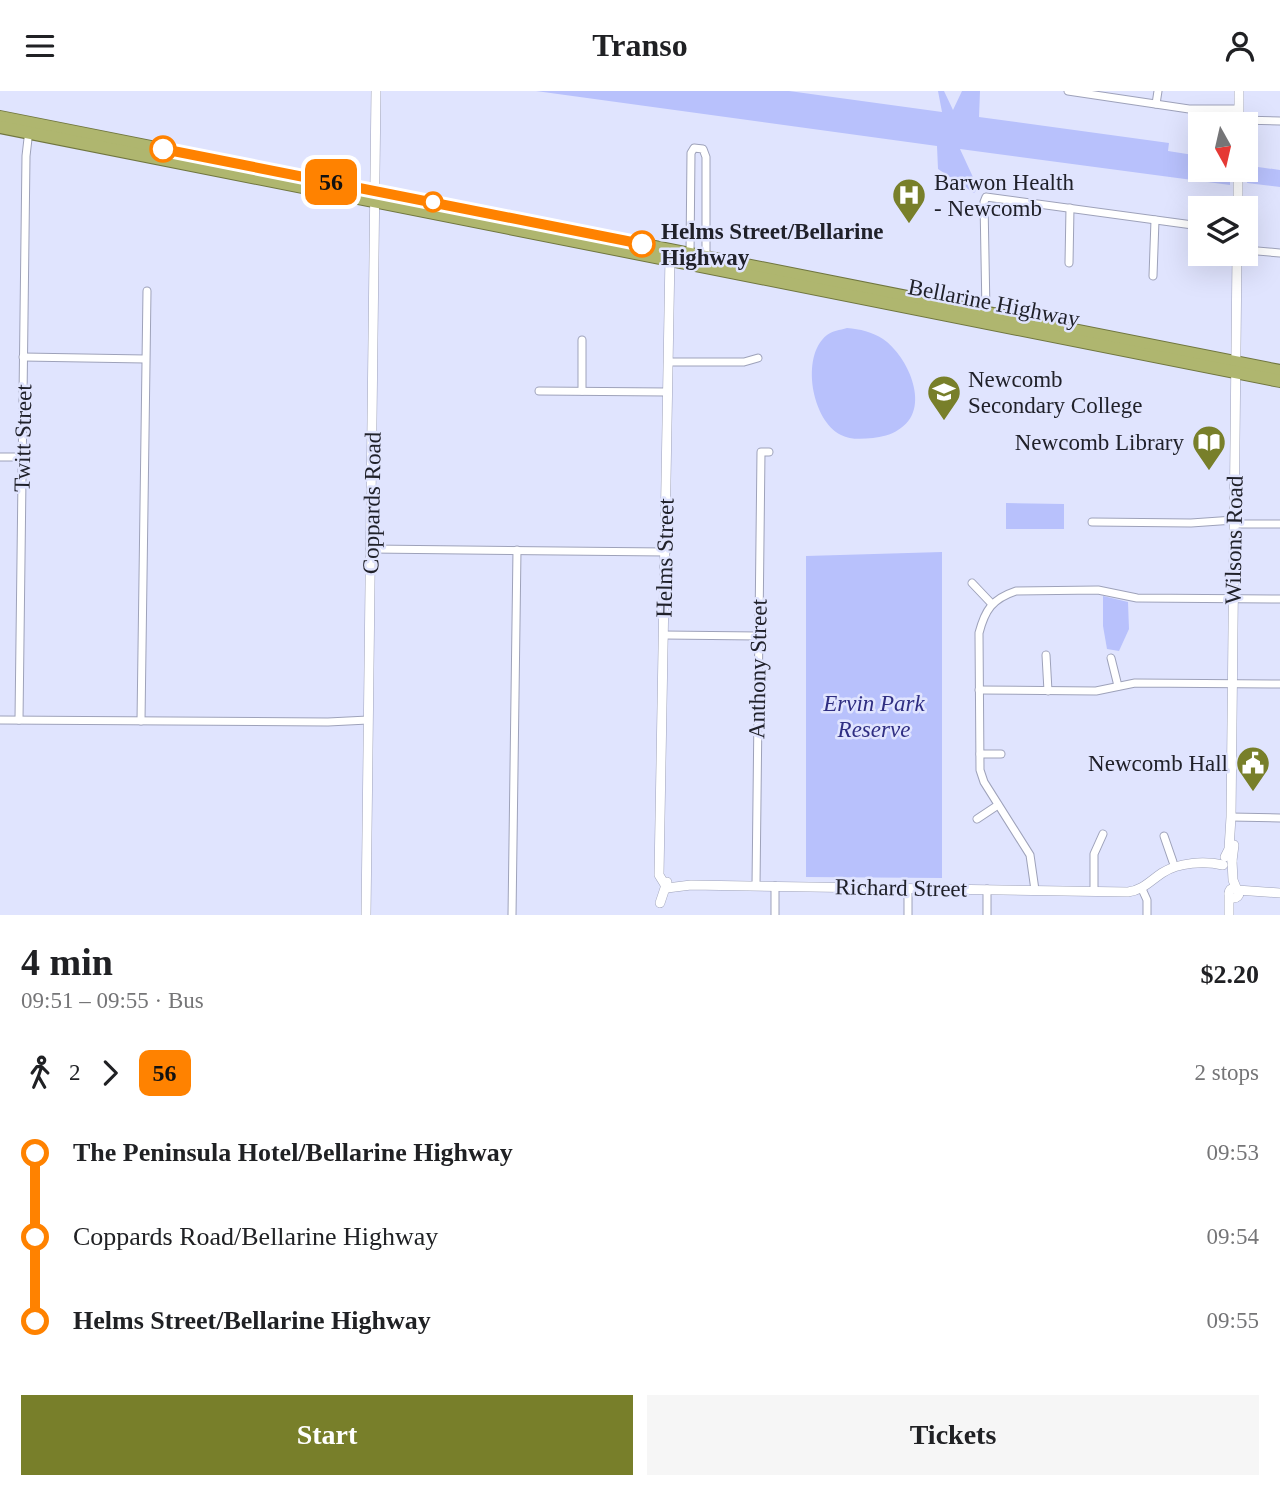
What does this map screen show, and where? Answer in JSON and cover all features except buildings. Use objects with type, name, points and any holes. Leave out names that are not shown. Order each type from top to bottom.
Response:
[{"type":"highway","name":"Bellarine Highway","points":[[0,117],[26,129]]},
{"type":"highway","name":"Bellarine Highway","points":[[0,127],[26,129],[375,196],[1235,367],[1280,371]]},
{"type":"highway","name":"Bellarine Highway","points":[[670,254],[691,254],[985,306],[1235,367],[1280,381]]},
{"type":"street","name":"Coppards Road","points":[[366,915],[376,91]]},
{"type":"street","points":[[1068,91],[1189,109],[1238,109],[1239,91]]},
{"type":"street","points":[[1156,104],[1158,91]]},
{"type":"street","points":[[1258,122],[1280,121]]},
{"type":"street","name":"Twitt Street","points":[[19,720],[26,129]]},
{"type":"street","points":[[691,254],[691,153],[694,148],[699,147],[703,149],[706,157],[706,257]]},
{"type":"street","points":[[985,306],[986,197],[1188,224]]},
{"type":"street","points":[[1069,263],[1070,208]]},
{"type":"street","points":[[1153,276],[1155,220]]},
{"type":"street","points":[[1258,251],[1280,253]]},
{"type":"street","name":"Helms Street","points":[[666,885],[661,867],[670,254]]},
{"type":"street","name":"Wilsons Road","points":[[1230,915],[1234,893],[1227,861],[1231,821],[1237,266]]},
{"type":"street","points":[[141,721],[147,291]]},
{"type":"street","points":[[582,339],[582,391]]},
{"type":"street","points":[[23,357],[145,359]]},
{"type":"street","points":[[668,362],[744,362],[758,358]]},
{"type":"street","points":[[539,391],[667,392]]},
{"type":"street","name":"Anthony Street","points":[[756,886],[762,451]]},
{"type":"street","points":[[0,457],[22,457]]},
{"type":"street","points":[[1092,522],[1280,524]]},
{"type":"street","points":[[371,549],[666,552]]},
{"type":"street","points":[[512,915],[517,550]]},
{"type":"street","points":[[972,583],[991,603]]},
{"type":"street","points":[[1035,890],[1030,855],[984,782],[980,754],[979,633],[983,617],[991,603],[1016,591],[1098,590],[1136,598],[1280,599]]},
{"type":"street","points":[[664,635],[758,636]]},
{"type":"street","points":[[1046,655],[1048,691]]},
{"type":"street","points":[[1111,658],[1118,686]]},
{"type":"street","points":[[979,690],[1096,691],[1135,683],[1280,684]]},
{"type":"street","points":[[0,720],[368,723]]},
{"type":"street","points":[[980,754],[1001,754]]},
{"type":"street","points":[[977,819],[998,805]]},
{"type":"street","points":[[1231,821],[1280,818]]},
{"type":"street","points":[[1094,890],[1094,853],[1103,834]]},
{"type":"street","points":[[1164,836],[1174,865]]},
{"type":"street","points":[[1147,915],[1147,900],[1140,886],[1174,865],[1227,861]]},
{"type":"street","points":[[660,915],[660,903],[666,885]]},
{"type":"street","name":"Richard Street","points":[[666,885],[1128,892],[1140,886]]},
{"type":"street","points":[[775,886],[775,915]]},
{"type":"street","points":[[908,889],[908,915]]},
{"type":"street","points":[[987,889],[988,915]]},
{"type":"street","points":[[1234,893],[1280,893]]},
{"type":"green space","points":[[536,91],[789,91],[942,112],[938,91],[944,91],[953,110],[962,91],[980,91],[979,117],[1169,143],[1168,151],[1188,154],[1188,179],[960,149],[978,188],[974,193],[938,169],[937,146]]},
{"type":"green space","points":[[1258,167],[1280,170],[1280,187],[1247,183],[1258,182]]},
{"type":"green space","points":[[1208,182],[1230,182],[1230,185]]},
{"type":"green space","points":[[847,328],[866,331],[883,339],[908,370],[913,383],[914,410],[908,421],[892,433],[869,438],[845,437],[831,428],[817,403],[812,372],[819,345],[827,335]]},
{"type":"green space","points":[[1006,503],[1064,504],[1064,529],[1006,529]]},
{"type":"green space","name":"Ervin Park Reserve","points":[[942,552],[942,878],[806,877],[806,556]]},
{"type":"green space","points":[[1103,596],[1128,602],[1129,629],[1119,651],[1107,649],[1103,626]]},
{"type":"bus line","name":"56","points":[[163,149],[642,244]]},
{"type":"place","name":"Barwon Health - Newcomb","points":[[909,225]]},
{"type":"place","name":"Helms Street/Bellarine Highway","points":[[642,244]]},
{"type":"place","name":"Newcomb Secondary College","points":[[944,422]]},
{"type":"place","name":"Newcomb Library","points":[[1209,472]]},
{"type":"place","name":"Newcomb Hall","points":[[1253,793]]}]
